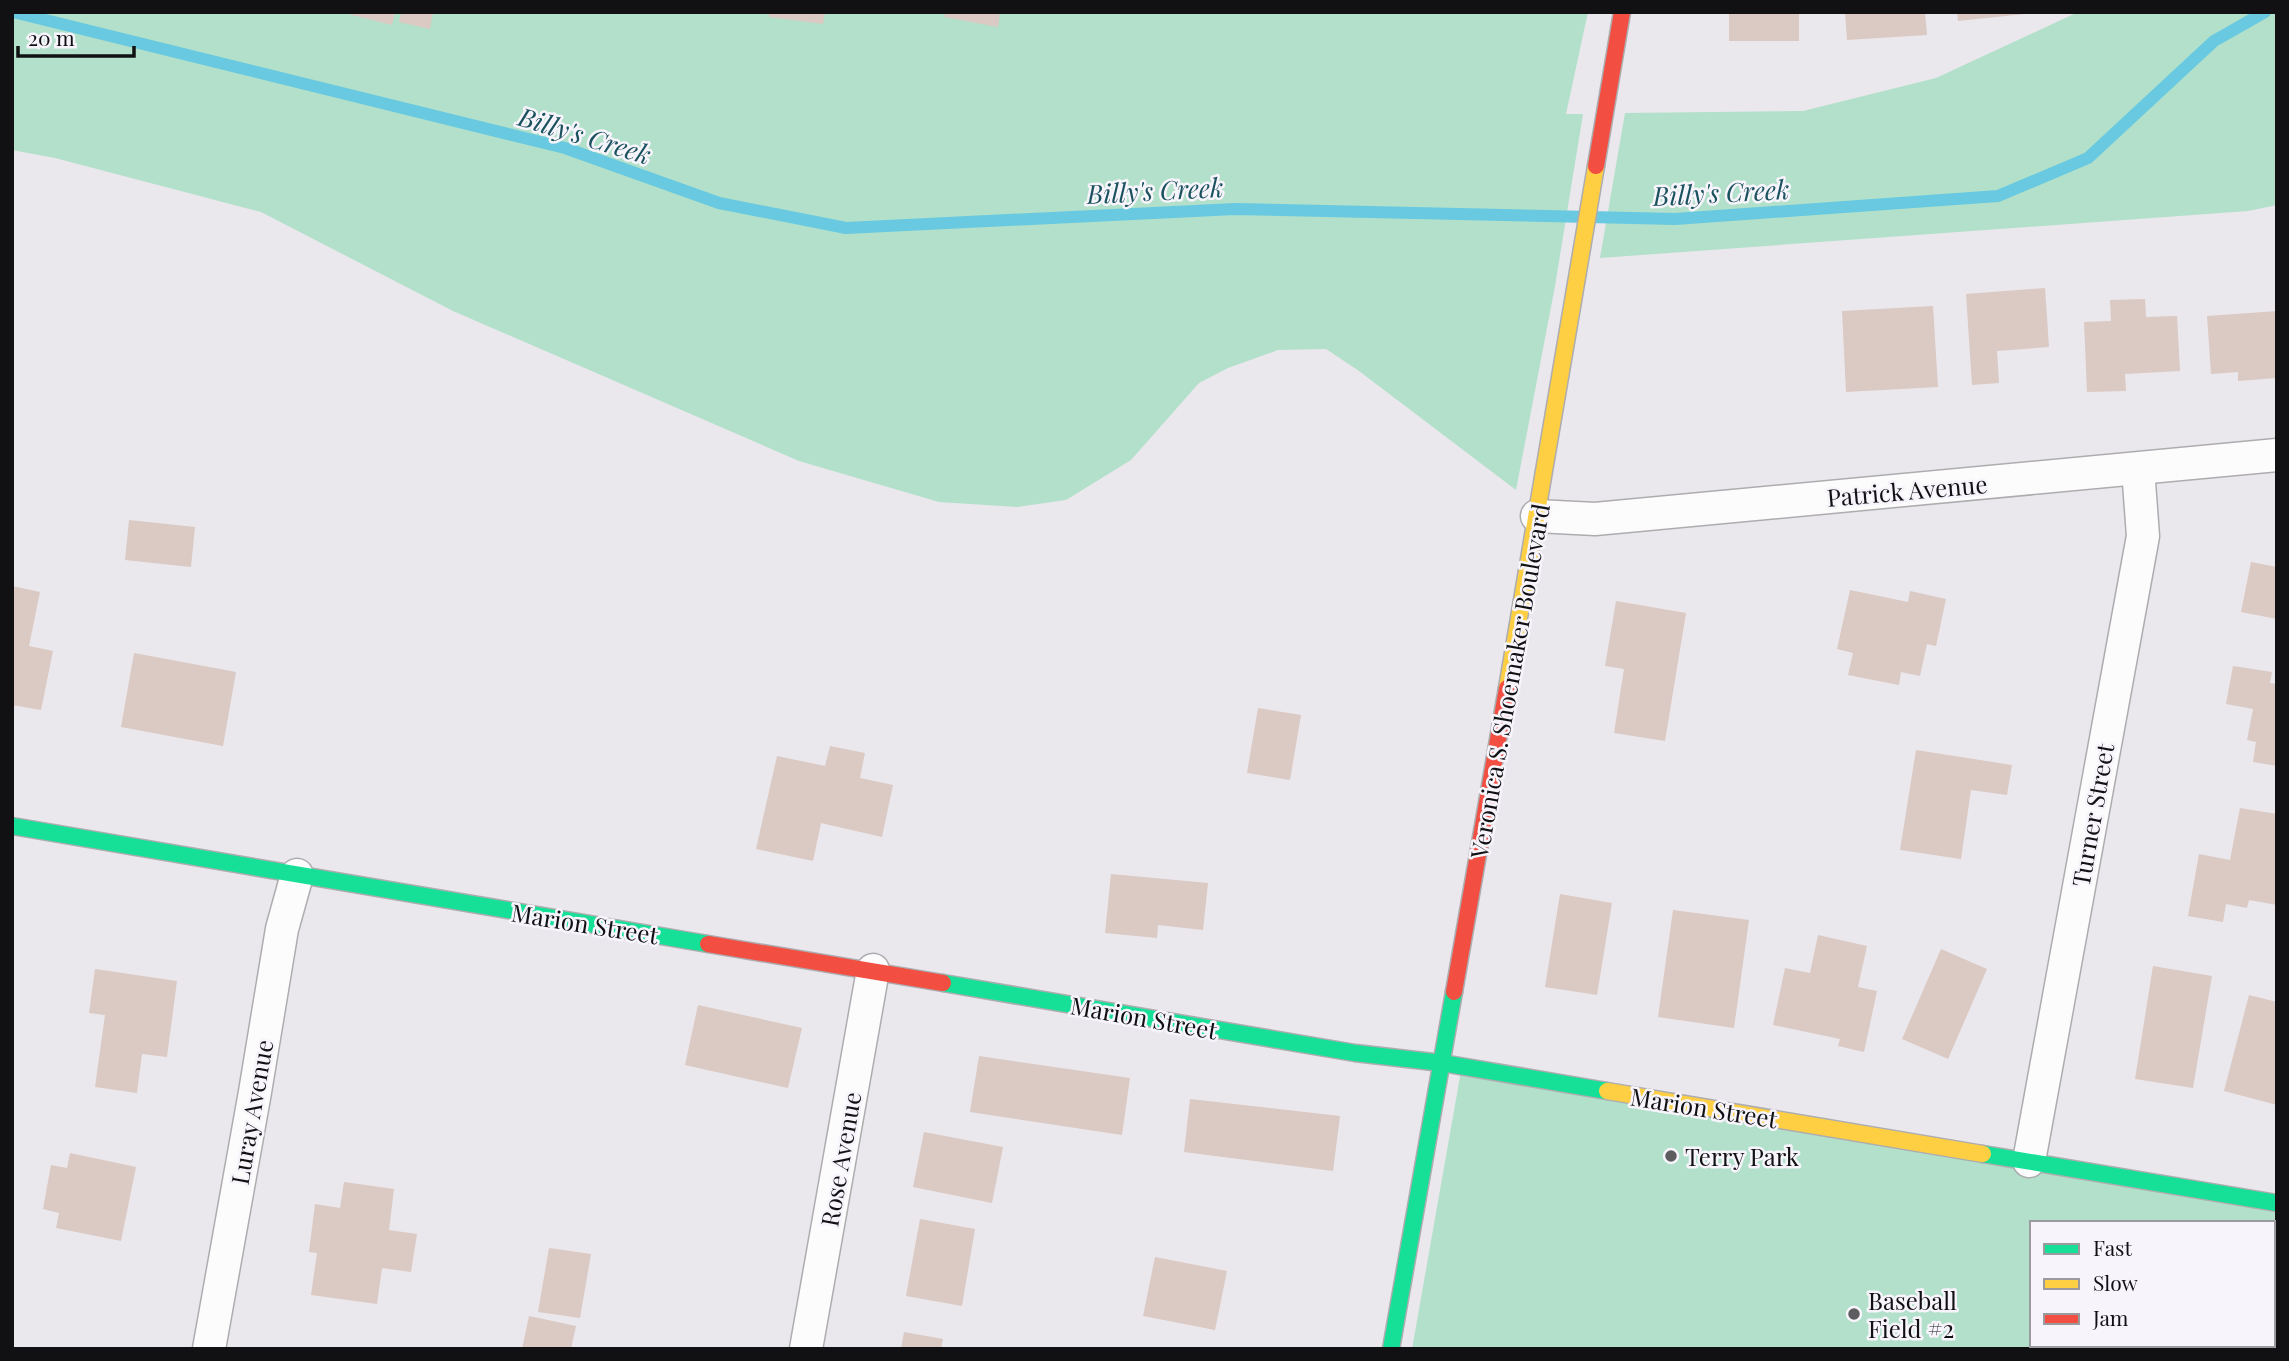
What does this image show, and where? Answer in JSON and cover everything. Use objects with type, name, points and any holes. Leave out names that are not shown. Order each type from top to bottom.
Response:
[{"type":"street","name":"Veronica S. Shoemaker Boulevard","points":[[1391,1349],[1622,12]]},
{"type":"street","name":"Patrick Avenue","points":[[1537,516],[1595,519],[2277,455]]},
{"type":"street","name":"Turner Street","points":[[2029,1161],[2143,536],[2138,469]]},
{"type":"street","name":"Marion Street","points":[[12,826],[1355,1053],[1442,1063],[2277,1203]]},
{"type":"street","name":"Luray Avenue","points":[[209,1349],[256,1092],[282,929],[296,875]]},
{"type":"street","name":"Rose Avenue","points":[[806,1349],[873,970]]},
{"type":"green space","points":[[12,12],[1588,12],[1566,114],[1583,114],[1555,286],[1516,490],[1326,349],[1278,350],[1228,368],[1199,383],[1131,460],[1066,500],[1017,507],[939,502],[799,461],[453,311],[261,212],[55,158],[12,150]]},
{"type":"green space","points":[[2078,12],[2277,12],[2277,205],[2248,211],[1600,258],[1625,113],[1803,111],[1936,78]]},
{"type":"green space","name":"Terry Park","points":[[1461,1071],[2277,1211],[2277,1349],[1412,1349]]},
{"type":"building","points":[[340,12],[395,12],[392,25]]},
{"type":"building","points":[[401,12],[433,12],[430,29],[399,22]]},
{"type":"building","points":[[769,12],[825,12],[823,24],[769,17]]},
{"type":"building","points":[[945,12],[1000,12],[998,27],[944,17]]},
{"type":"building","points":[[1729,12],[1799,12],[1799,41],[1729,41]]},
{"type":"building","points":[[1845,12],[1925,12],[1927,35],[1847,40]]},
{"type":"building","points":[[1957,12],[2025,12],[2025,14],[1958,21]]},
{"type":"building","points":[[2045,288],[2049,347],[1997,351],[1999,383],[1972,385],[1966,294]]},
{"type":"building","points":[[2145,299],[2146,317],[2177,316],[2180,371],[2125,374],[2126,391],[2087,392],[2084,322],[2111,321],[2110,300]]},
{"type":"building","points":[[1933,306],[1938,387],[1846,392],[1842,311]]},
{"type":"building","points":[[2277,311],[2277,378],[2238,381],[2238,372],[2211,374],[2207,316]]},
{"type":"building","points":[[129,520],[195,527],[191,567],[125,560]]},
{"type":"building","points":[[2251,562],[2277,567],[2277,619],[2241,612]]},
{"type":"building","points":[[12,586],[40,592],[29,646],[53,651],[41,710],[12,705]]},
{"type":"building","points":[[1850,590],[1908,602],[1910,591],[1946,599],[1936,646],[1927,644],[1920,676],[1901,672],[1899,685],[1848,675],[1853,653],[1837,649]]},
{"type":"building","points":[[1616,601],[1686,613],[1665,741],[1614,733],[1624,669],[1605,666]]},
{"type":"building","points":[[134,653],[236,672],[223,746],[121,727]]},
{"type":"building","points":[[2233,666],[2272,672],[2270,683],[2277,684],[2277,766],[2253,762],[2256,742],[2247,740],[2253,709],[2226,704]]},
{"type":"building","points":[[1258,708],[1301,715],[1290,780],[1247,773]]},
{"type":"building","points":[[830,746],[865,753],[860,778],[893,785],[882,837],[821,823],[813,861],[756,849],[777,756],[825,766]]},
{"type":"building","points":[[1916,750],[2012,765],[2007,795],[1971,790],[1961,859],[1900,850]]},
{"type":"building","points":[[2240,808],[2277,814],[2277,905],[2249,900],[2247,908],[2226,904],[2223,922],[2188,916],[2199,854],[2230,860]]},
{"type":"building","points":[[1111,874],[1208,883],[1203,930],[1158,925],[1157,938],[1105,933]]},
{"type":"building","points":[[1560,894],[1612,903],[1597,995],[1545,987]]},
{"type":"building","points":[[1673,910],[1749,920],[1734,1028],[1658,1017]]},
{"type":"building","points":[[1818,935],[1867,946],[1858,987],[1877,991],[1864,1052],[1838,1046],[1840,1039],[1773,1025],[1785,968],[1810,973]]},
{"type":"building","points":[[1941,949],[1987,969],[1948,1059],[1902,1039]]},
{"type":"building","points":[[2153,966],[2212,976],[2193,1088],[2135,1079]]},
{"type":"building","points":[[95,969],[177,981],[167,1057],[142,1054],[137,1093],[95,1087],[105,1015],[89,1013]]},
{"type":"building","points":[[2249,995],[2277,1002],[2277,1105],[2224,1091]]},
{"type":"building","points":[[698,1005],[802,1028],[788,1088],[685,1065]]},
{"type":"building","points":[[979,1056],[1130,1078],[1122,1135],[970,1112]]},
{"type":"building","points":[[1190,1099],[1340,1116],[1333,1171],[1184,1152]]},
{"type":"building","points":[[924,1132],[1003,1147],[992,1203],[913,1187]]},
{"type":"building","points":[[70,1153],[136,1167],[121,1241],[56,1228],[59,1213],[43,1209],[51,1165],[67,1168]]},
{"type":"building","points":[[344,1182],[394,1189],[389,1230],[417,1234],[411,1272],[382,1268],[377,1304],[311,1295],[317,1253],[309,1252],[315,1204],[340,1208]]},
{"type":"building","points":[[920,1219],[975,1229],[962,1306],[906,1296]]},
{"type":"building","points":[[549,1248],[591,1254],[580,1318],[538,1312]]},
{"type":"building","points":[[1155,1257],[1227,1271],[1215,1330],[1143,1316]]},
{"type":"building","points":[[529,1316],[576,1326],[571,1349],[522,1349]]},
{"type":"building","points":[[904,1332],[943,1339],[941,1349],[901,1349]]},
{"type":"waterway","name":"Billy's Creek","points":[[13,12],[565,148],[719,203],[846,228],[1235,209],[1675,219],[1998,196],[2088,158],[2214,41],[2265,12]]},
{"type":"traffic: fast","points":[[12,826],[708,944]]},
{"type":"traffic: fast","points":[[943,983],[1355,1053],[1442,1063],[1607,1091]]},
{"type":"traffic: fast","points":[[1391,1349],[1454,992]]},
{"type":"traffic: fast","points":[[1983,1154],[2277,1203]]},
{"type":"traffic: slow","points":[[1507,688],[1596,166]]},
{"type":"traffic: slow","points":[[1607,1091],[1983,1154]]},
{"type":"traffic: jam","points":[[1596,166],[1622,12]]},
{"type":"traffic: jam","points":[[1454,992],[1507,688]]},
{"type":"traffic: jam","points":[[708,944],[943,983]]},
{"type":"place","name":"Terry Park","points":[[1671,1156]]},
{"type":"place","name":"Baseball Field #2","points":[[1854,1314]]}]
